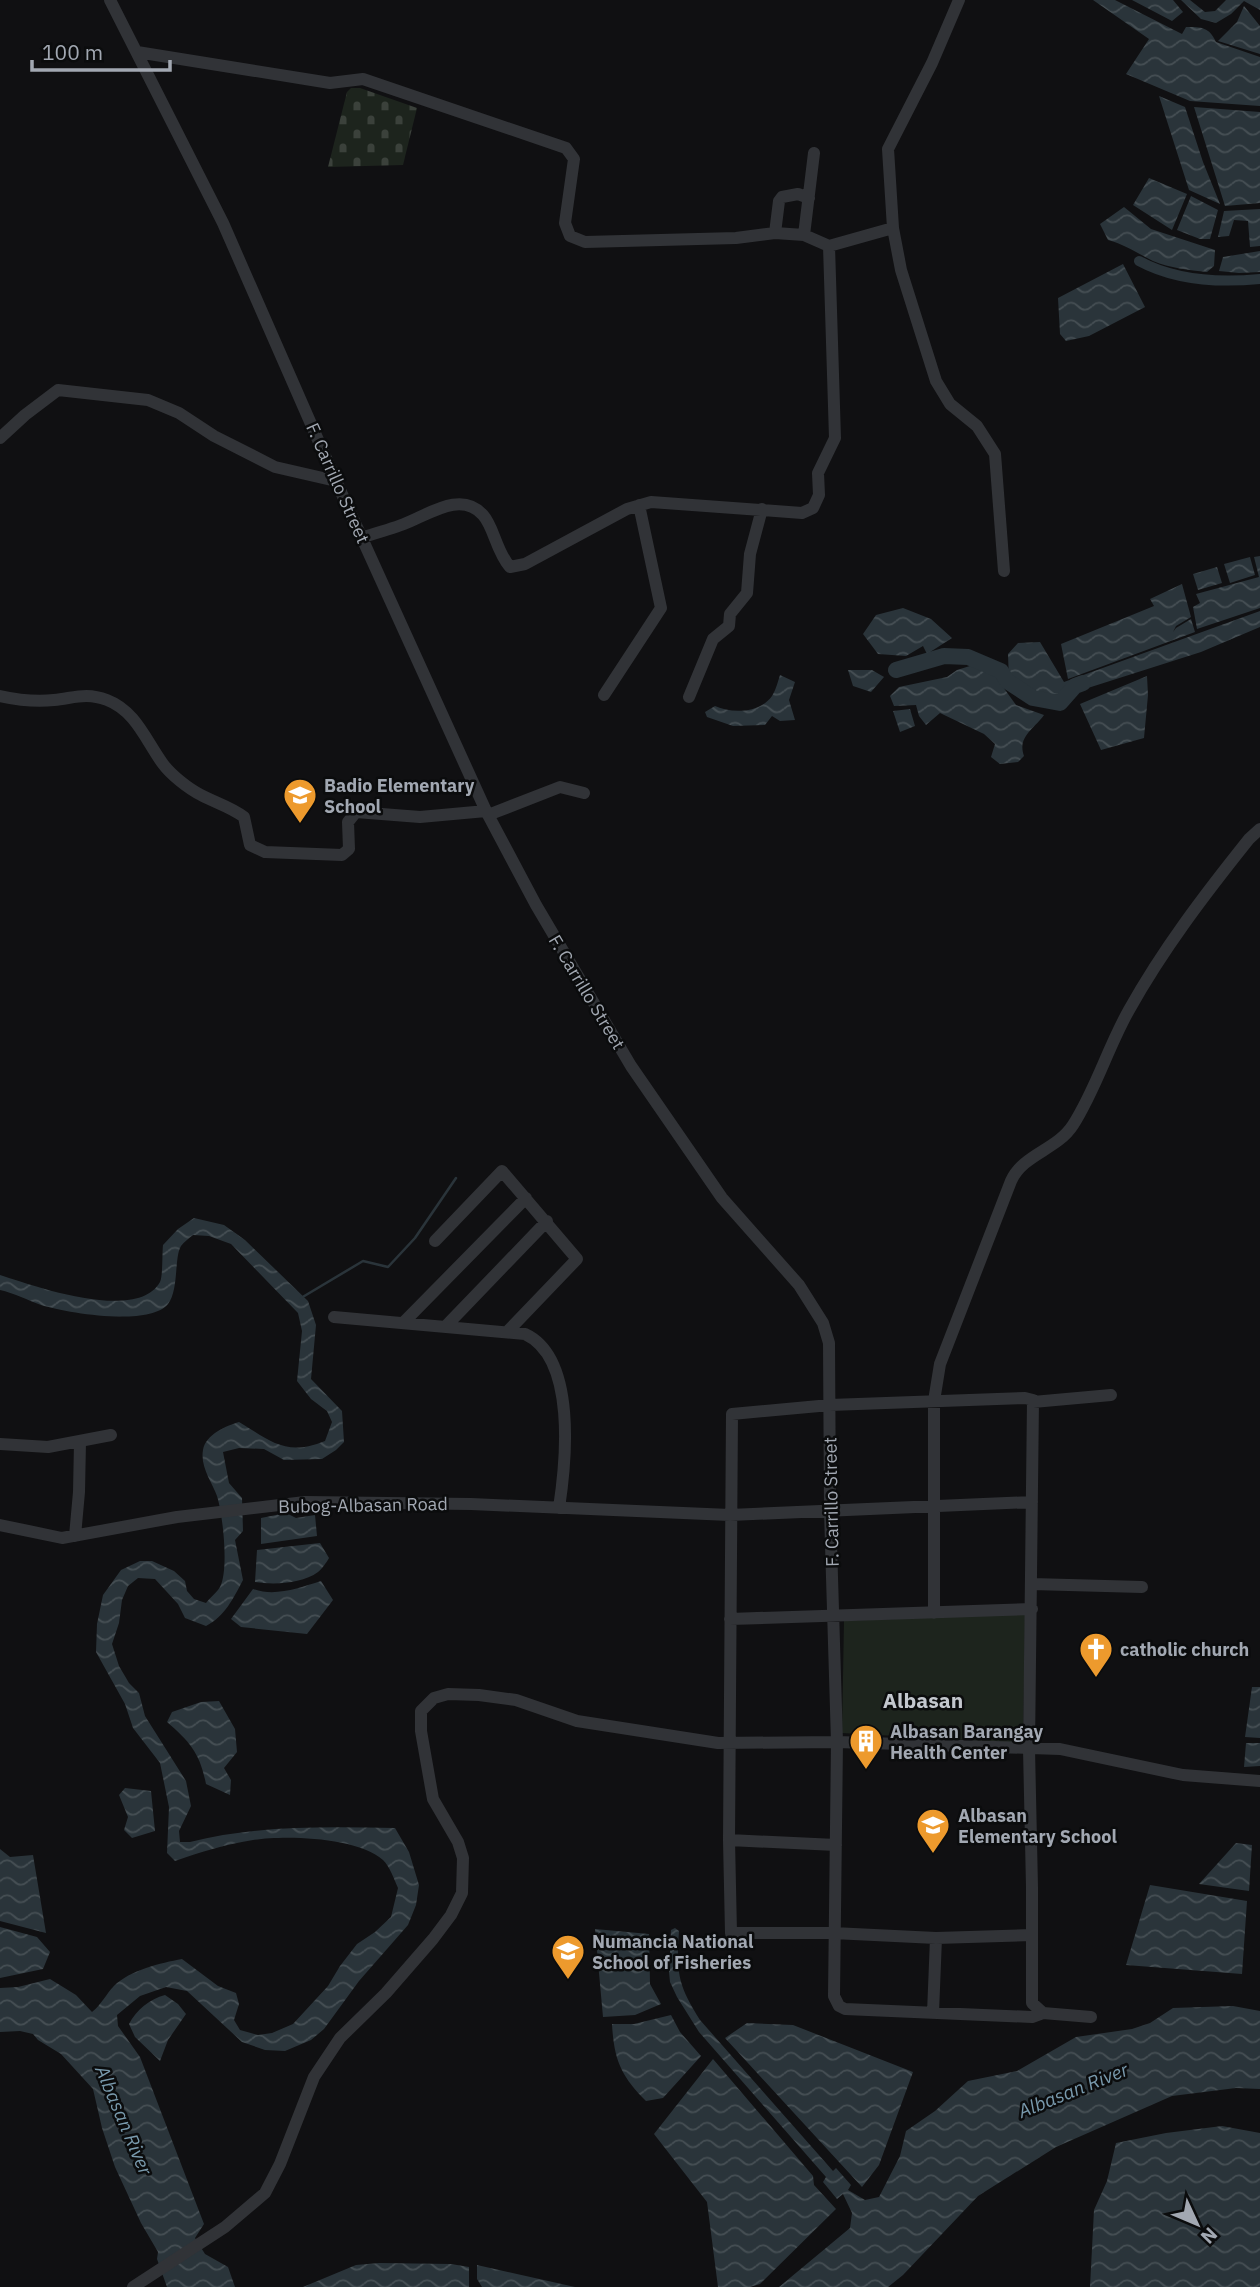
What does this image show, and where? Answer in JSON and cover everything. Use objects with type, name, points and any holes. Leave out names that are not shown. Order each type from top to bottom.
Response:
[{"type":"street","name":"F. Carrillo Street","points":[[110,0],[223,223],[336,481],[487,813],[578,979],[631,1066],[722,1198],[809,1297],[823,1323],[829,1343],[834,1615],[834,1996],[839,2006],[845,2009],[933,2013]]},
{"type":"street","points":[[958,0],[932,64],[888,149],[893,228],[901,270],[936,381],[950,404],[977,426],[995,454],[1004,571]]},
{"type":"street","points":[[137,52],[330,83],[363,79],[566,148],[574,159],[565,223],[570,236],[585,242],[736,238],[775,233],[804,234],[829,246],[893,228]]},
{"type":"street","points":[[804,234],[814,153]]},
{"type":"street","points":[[775,233],[779,201],[782,197],[798,194],[809,198]]},
{"type":"street","points":[[363,537],[405,524],[450,504],[468,504],[484,516],[501,556],[510,567],[525,564],[627,509],[652,502],[803,513],[813,508],[819,495],[818,473],[835,438],[829,246]]},
{"type":"street","points":[[0,438],[58,390],[148,400],[179,413],[214,436],[275,467],[336,481]]},
{"type":"street","points":[[604,695],[661,608],[639,505]]},
{"type":"street","points":[[689,697],[713,639],[729,626],[730,614],[747,593],[750,554],[762,509]]},
{"type":"street","points":[[0,696],[31,702],[75,695],[90,695],[108,700],[133,717],[165,766],[199,794],[233,809],[244,817],[250,845],[265,852],[342,855],[349,849],[348,822],[356,812],[420,817],[487,813],[559,787],[584,793]]},
{"type":"street","points":[[934,1613],[934,1401],[944,1348],[1016,1171],[1027,1161],[1058,1143],[1071,1128],[1128,1012],[1172,939],[1249,839],[1260,829]]},
{"type":"street","points":[[435,1241],[502,1171],[547,1221],[577,1259],[507,1332]]},
{"type":"street","points":[[404,1322],[526,1198]]},
{"type":"street","points":[[446,1326],[547,1221]]},
{"type":"street","points":[[334,1317],[525,1334],[536,1341],[551,1360],[558,1379],[566,1441],[559,1508]]},
{"type":"street","points":[[1032,1935],[936,1938],[834,1933],[731,1933],[729,1840],[732,1414],[830,1405],[1025,1398],[1033,1402],[1111,1395]]},
{"type":"street","points":[[1033,1402],[1029,1749],[1031,2003],[1043,2013]]},
{"type":"street","points":[[0,1444],[48,1447],[111,1435]]},
{"type":"street","points":[[75,1536],[80,1442]]},
{"type":"street","name":"Bubog-Albasan Road","points":[[0,1525],[62,1538],[177,1517],[305,1502],[471,1504],[730,1515],[1032,1502]]},
{"type":"street","points":[[1032,1584],[1142,1587]]},
{"type":"street","points":[[730,1619],[1032,1609]]},
{"type":"street","points":[[133,2287],[225,2227],[265,2193],[280,2164],[314,2077],[340,2038],[386,1993],[451,1915],[462,1893],[464,1858],[458,1842],[433,1799],[427,1771],[421,1711],[433,1698],[448,1694],[516,1700],[577,1721],[718,1743],[836,1742],[1060,1749],[1183,1775],[1260,1781]]},
{"type":"street","points":[[729,1840],[836,1844]]},
{"type":"street","points":[[936,1938],[933,2013],[1032,2017],[1043,2013],[1091,2017]]},
{"type":"green space","points":[[351,88],[360,88],[417,108],[403,165],[328,167],[347,92]]},
{"type":"green space","points":[[1025,1614],[1023,1743],[842,1733],[844,1621]]},
{"type":"water","points":[[1093,0],[1115,0],[1182,34],[1186,27],[1204,29],[1211,33],[1216,42],[1260,57],[1260,106],[1190,101],[1126,74],[1149,39]]},
{"type":"water","points":[[1132,0],[1173,0],[1183,12],[1172,21]]},
{"type":"water","points":[[1181,0],[1190,0],[1205,12],[1215,11],[1226,0],[1260,0],[1260,10],[1244,1],[1231,14],[1216,23],[1201,19]]},
{"type":"water","points":[[1244,6],[1260,26],[1260,54],[1218,41],[1237,22]]},
{"type":"water","points":[[1159,96],[1185,107],[1220,204],[1189,190]]},
{"type":"water","points":[[1194,107],[1260,112],[1260,203],[1225,206]]},
{"type":"water","points":[[1149,178],[1187,194],[1172,230],[1133,205]]},
{"type":"water","points":[[1191,196],[1218,210],[1210,239],[1200,239],[1177,230]]},
{"type":"water","points":[[1124,207],[1151,229],[1215,250],[1214,266],[1207,272],[1166,265],[1108,240],[1100,224]]},
{"type":"water","points":[[1260,209],[1260,246],[1250,247],[1248,221],[1234,220],[1229,236],[1218,237],[1224,211]]},
{"type":"water","points":[[1260,251],[1260,272],[1219,271],[1223,257]]},
{"type":"water","points":[[1123,264],[1145,307],[1089,336],[1066,341],[1060,334],[1058,298]]},
{"type":"water","points":[[1260,556],[1260,608],[1197,629],[1193,607],[1200,603],[1196,594],[1259,577],[1254,557]]},
{"type":"water","points":[[1250,557],[1255,575],[1230,583],[1224,564]]},
{"type":"water","points":[[1217,567],[1222,583],[1198,590],[1193,574]]},
{"type":"water","points":[[1182,584],[1191,617],[1176,626],[1173,632],[1191,619],[1195,632],[1068,679],[1061,644],[1154,606],[1150,599]]},
{"type":"water","points":[[903,608],[931,619],[952,638],[927,654],[923,646],[906,656],[878,654],[863,634],[876,615]]},
{"type":"water","points":[[1260,611],[1260,627],[1201,652],[1069,694],[1047,695],[1009,681],[1008,654],[1018,643],[1040,642],[1064,682]]},
{"type":"water","points":[[973,665],[993,673],[1016,705],[1044,715],[1025,738],[1022,749],[1024,756],[1018,762],[1000,764],[991,757],[995,744],[984,734],[940,713],[926,725],[919,716],[916,705],[894,706],[890,696],[899,687],[947,677],[957,670]]},
{"type":"water","points":[[848,670],[872,670],[884,677],[871,692],[853,686]]},
{"type":"water","points":[[780,675],[795,682],[789,700],[795,720],[780,721],[772,716],[765,725],[733,726],[707,717],[705,712],[715,706],[737,711],[753,709],[767,702]]},
{"type":"water","points":[[1147,676],[1144,738],[1101,750],[1080,704]]},
{"type":"water","points":[[910,709],[915,726],[900,732],[893,711]]},
{"type":"water","name":"Albasan River","points":[[194,1218],[224,1225],[245,1240],[308,1301],[316,1325],[311,1379],[342,1411],[344,1442],[322,1459],[284,1460],[264,1449],[239,1448],[223,1452],[229,1483],[242,1498],[243,1531],[235,1540],[243,1580],[223,1612],[206,1626],[185,1618],[178,1604],[155,1579],[138,1578],[128,1586],[122,1600],[119,1623],[112,1644],[119,1666],[139,1693],[145,1716],[186,1781],[191,1806],[179,1831],[180,1842],[267,1830],[395,1828],[409,1852],[419,1885],[416,1905],[408,1925],[359,1981],[324,2029],[311,2040],[285,2051],[265,2050],[242,2042],[187,1991],[166,1987],[140,1996],[117,2015],[118,2026],[140,2057],[204,2224],[195,2238],[205,2254],[228,2267],[235,2287],[167,2287],[157,2259],[158,2252],[115,2167],[93,2089],[61,2054],[33,2034],[20,2031],[0,2032],[0,1988],[18,1987],[50,1979],[76,1995],[92,2012],[121,1980],[137,1971],[182,1959],[218,1986],[236,1993],[239,2004],[234,2020],[240,2030],[258,2035],[272,2033],[293,2024],[328,1986],[357,1944],[391,1917],[398,1888],[383,1860],[371,1852],[339,1842],[302,1838],[253,1840],[175,1861],[167,1853],[169,1807],[160,1763],[133,1728],[125,1704],[96,1652],[97,1624],[103,1595],[121,1570],[140,1561],[152,1561],[174,1571],[185,1581],[187,1591],[194,1599],[206,1603],[220,1587],[225,1556],[221,1516],[203,1456],[205,1444],[212,1435],[239,1422],[279,1445],[311,1446],[325,1441],[332,1422],[327,1411],[311,1399],[297,1381],[302,1331],[298,1313],[231,1244],[209,1236],[190,1237],[179,1251],[174,1291],[168,1304],[158,1311],[144,1315],[107,1316],[69,1311],[41,1305],[0,1290],[0,1275],[84,1298],[130,1300],[148,1294],[161,1279],[163,1245],[178,1229]]},
{"type":"water","points":[[286,1513],[296,1518],[315,1515],[317,1536],[261,1544],[261,1518]]},
{"type":"water","points":[[320,1543],[329,1558],[321,1569],[311,1576],[287,1583],[255,1582],[257,1550]]},
{"type":"water","points":[[321,1581],[333,1600],[307,1634],[241,1627],[231,1619],[253,1589],[278,1592]]},
{"type":"water","points":[[1252,1687],[1260,1687],[1260,1738],[1245,1737]]},
{"type":"water","points":[[219,1701],[235,1729],[237,1752],[224,1768],[231,1780],[230,1795],[206,1784],[201,1764],[193,1749],[167,1722],[172,1712],[201,1702]]},
{"type":"water","points":[[1246,1743],[1260,1743],[1260,1766],[1244,1767]]},
{"type":"water","points":[[125,1788],[151,1791],[155,1831],[132,1838],[124,1830],[128,1817],[119,1795]]},
{"type":"water","points":[[1236,1843],[1252,1845],[1249,1891],[1199,1884]]},
{"type":"water","points":[[0,1849],[10,1857],[33,1855],[46,1933],[0,1921]]},
{"type":"water","points":[[1150,1885],[1247,1901],[1242,1974],[1126,1965]]},
{"type":"water","points":[[0,1927],[37,1937],[50,1952],[43,1969],[0,1978]]},
{"type":"water","name":"Albasan River","points":[[675,1928],[679,1931],[680,1978],[700,2020],[833,2171],[836,2168],[851,2185],[848,2190],[865,2200],[879,2197],[900,2156],[906,2131],[935,2111],[968,2081],[1017,2071],[1076,2037],[1132,2029],[1150,2023],[1173,2008],[1233,2006],[1260,2011],[1260,2089],[1236,2088],[1172,2096],[1056,2147],[978,2196],[903,2275],[888,2287],[779,2287],[850,2228],[852,2213],[843,2194],[837,2199],[823,2182],[826,2177],[699,2032],[677,1997],[669,1972],[671,1930]]},
{"type":"water","points":[[595,1929],[649,1934],[650,1984],[661,2004],[635,2015],[603,2017]]},
{"type":"water","points":[[165,1995],[186,2014],[168,2040],[160,2061],[135,2037],[129,2024],[144,2006]]},
{"type":"water","points":[[671,2015],[680,2032],[701,2056],[663,2098],[646,2101],[620,2067],[612,2024],[634,2024]]},
{"type":"water","points":[[747,2023],[793,2025],[913,2072],[879,2165],[862,2187],[725,2038]]},
{"type":"water","points":[[713,2059],[813,2176],[814,2185],[836,2209],[760,2284],[750,2287],[718,2287],[707,2202],[654,2134]]},
{"type":"water","points":[[1222,2126],[1260,2133],[1260,2287],[1090,2287],[1094,2210],[1107,2181],[1116,2143]]},
{"type":"water","points":[[451,2264],[469,2267],[469,2287],[303,2287],[356,2265]]},
{"type":"water","points":[[477,2265],[575,2287],[482,2287],[477,2279]]},
{"type":"waterway","points":[[1139,261],[1183,277],[1229,281],[1260,279]]},
{"type":"waterway","points":[[896,670],[944,656],[968,657],[1001,671],[1007,681],[1033,698],[1060,703],[1075,686],[1083,683]]},
{"type":"waterway","points":[[301,1298],[363,1261],[388,1267],[415,1238],[456,1178]]},
{"type":"place","name":"Badio Elementary School","points":[[300,825]]},
{"type":"place","name":"catholic church","points":[[1096,1679]]},
{"type":"place","name":"Albasan Barangay Health Center","points":[[866,1771]]},
{"type":"place","name":"Albasan Elementary School","points":[[933,1855]]},
{"type":"place","name":"Numancia National School of Fisheries","points":[[568,1981]]},
{"type":"district","name":"Albasan","points":[[923,1700]]}]
